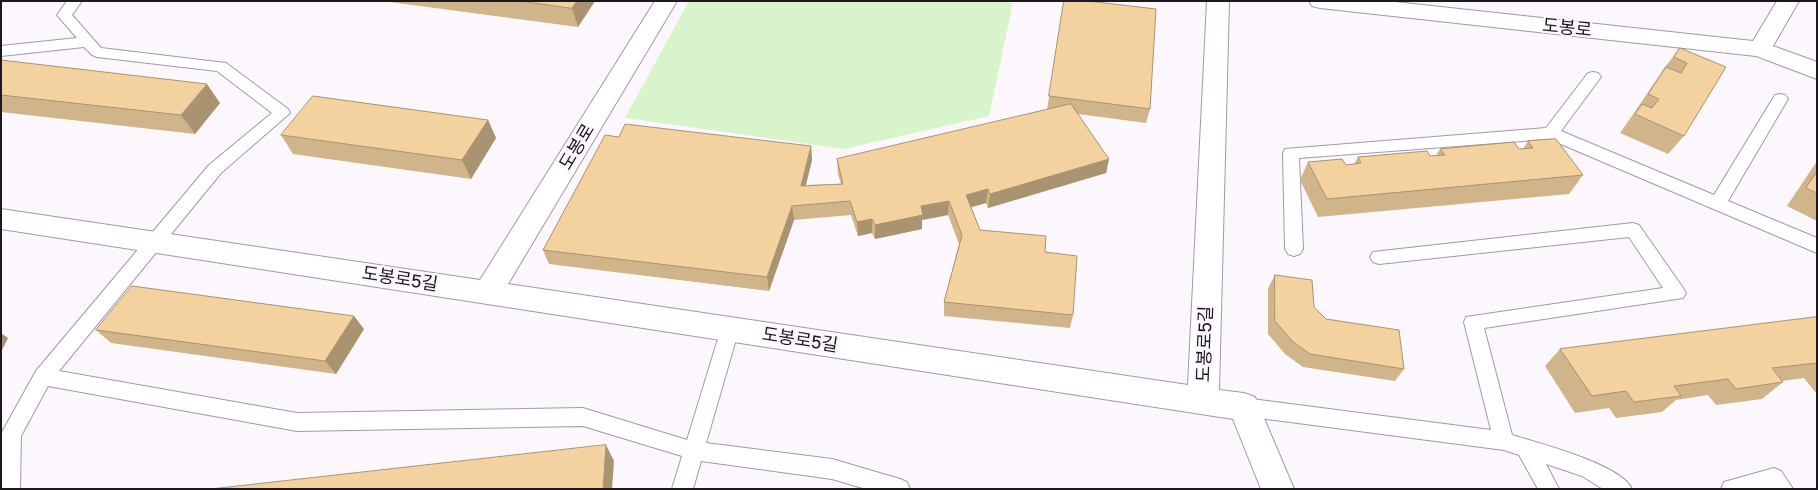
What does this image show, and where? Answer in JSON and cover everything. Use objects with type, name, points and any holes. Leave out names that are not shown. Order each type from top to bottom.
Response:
[{"type":"street","name":"도봉로","points":[[488,292],[666,1]]},
{"type":"street","name":"도봉로5길","points":[[1,219],[1203,401],[1218,1]]},
{"type":"street","name":"도봉로","points":[[1320,1],[1759,49],[1817,71]]},
{"type":"street","points":[[1759,49],[1788,1]]},
{"type":"street","points":[[1203,401],[1244,407],[1278,489]]},
{"type":"lane","points":[[9,489],[11,435],[43,377],[215,169],[282,114],[221,67],[96,52],[64,15],[74,1]]},
{"type":"lane","points":[[1,51],[88,42]]},
{"type":"lane","points":[[1551,133],[1594,77]]},
{"type":"lane","points":[[1718,204],[1780,99]]},
{"type":"lane","points":[[1294,249],[1291,153],[1551,133],[1817,246]]},
{"type":"lane","points":[[1379,257],[1633,230],[1677,293],[1473,322],[1504,441]]},
{"type":"lane","points":[[682,489],[730,329]]},
{"type":"lane","points":[[43,377],[296,422],[583,418],[694,451],[832,469],[900,489]]},
{"type":"lane","points":[[1244,407],[1504,441],[1588,469],[1622,489]]},
{"type":"lane","points":[[1526,449],[1549,489]]},
{"type":"lane","points":[[1731,489],[1774,478],[1783,489]]},
{"type":"green space","points":[[689,1],[1000,1],[1013,3],[989,116],[844,149],[625,118]]},
{"type":"building","points":[[520,1],[577,1],[572,8]]},
{"type":"building","points":[[1064,1],[1088,1],[1156,9],[1150,109],[1049,96]]},
{"type":"building","points":[[1680,48],[1726,67],[1684,136],[1635,114],[1642,104],[1652,108],[1659,99],[1648,94],[1666,67],[1681,73],[1687,63],[1674,57]]},
{"type":"building","points":[[1,60],[207,84],[181,115],[1,95]]},
{"type":"building","points":[[313,96],[488,120],[462,160],[281,135]]},
{"type":"building","points":[[1071,104],[1109,159],[990,194],[988,189],[966,195],[980,230],[1046,236],[1045,252],[1077,256],[1073,315],[944,302],[962,235],[949,201],[921,206],[923,215],[875,225],[872,219],[857,222],[850,201],[792,206],[767,277],[543,250],[605,135],[619,137],[625,124],[811,146],[801,186],[843,184],[837,159]]},
{"type":"building","points":[[1556,139],[1583,175],[1327,199],[1308,162],[1342,159],[1346,165],[1361,163],[1358,157],[1427,151],[1430,156],[1445,155],[1440,149],[1514,142],[1519,149],[1533,148],[1528,141]]},
{"type":"building","points":[[1817,172],[1817,193],[1806,188]]},
{"type":"building","points":[[1275,275],[1312,280],[1314,307],[1326,319],[1399,330],[1404,369],[1310,354],[1292,341],[1275,321]]},
{"type":"building","points":[[132,286],[354,316],[325,361],[96,330]]},
{"type":"building","points":[[1817,317],[1817,363],[1772,368],[1783,382],[1736,389],[1728,379],[1674,386],[1681,396],[1634,402],[1626,391],[1592,396],[1560,349]]},
{"type":"building","points":[[606,445],[603,489],[211,489]]}]
